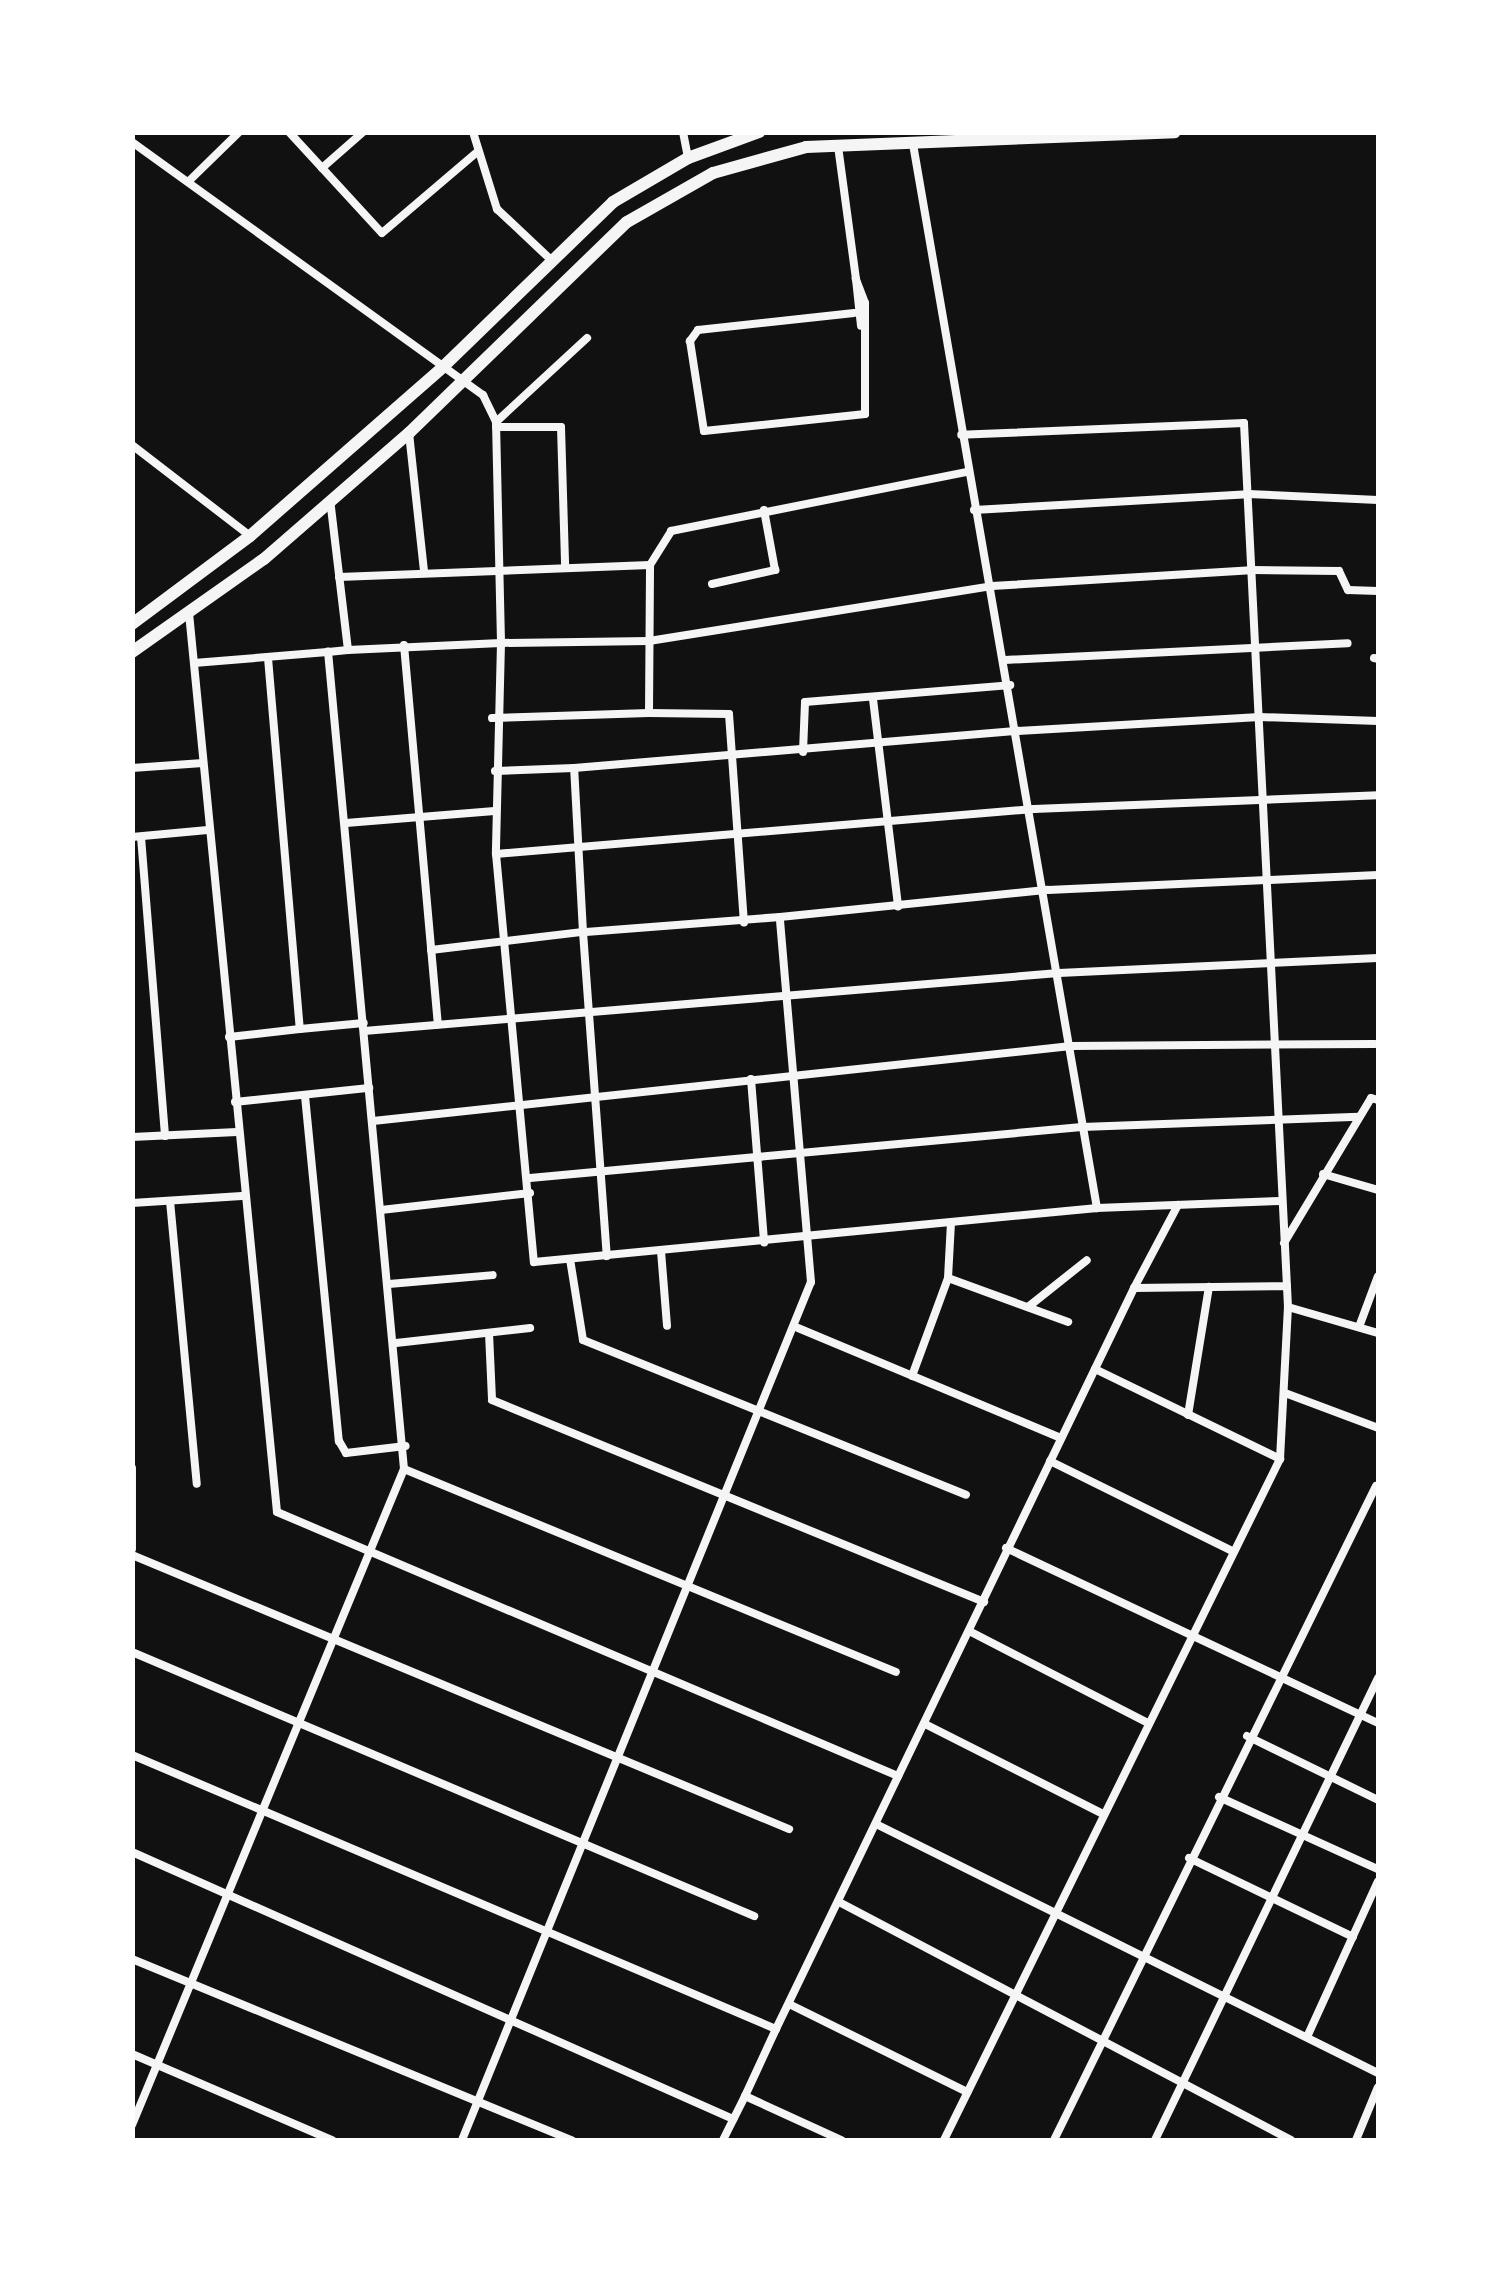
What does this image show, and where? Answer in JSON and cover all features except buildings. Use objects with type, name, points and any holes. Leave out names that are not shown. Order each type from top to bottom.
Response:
[{"type":"main road","points":[[132,624],[250,536],[445,365],[549,258],[613,202],[688,158],[759,132]]},
{"type":"main road","points":[[132,652],[189,613],[409,433],[589,255],[668,196],[766,155],[838,146],[1175,132]]},
{"type":"street","points":[[189,180],[239,132]]},
{"type":"street","points":[[289,132],[382,233],[476,153]]},
{"type":"street","points":[[322,168],[363,132]]},
{"type":"street","points":[[473,132],[476,153],[497,209],[549,258]]},
{"type":"street","points":[[683,132],[688,158]]},
{"type":"street","points":[[132,142],[466,379],[496,424],[496,566],[501,643],[492,718],[496,854],[524,1100],[534,1262],[1097,1208],[1281,1201]]},
{"type":"street","points":[[913,144],[967,472],[1034,809],[1097,1208]]},
{"type":"street","points":[[838,146],[861,326],[865,414],[704,431],[690,341],[698,330],[854,313]]},
{"type":"street","points":[[856,279],[854,313],[861,326]]},
{"type":"street","points":[[496,424],[588,338]]},
{"type":"street","points":[[944,2140],[1018,2001],[1188,1637],[1280,1459],[1288,1308],[1244,423],[961,435]]},
{"type":"street","points":[[496,424],[561,427],[565,564]]},
{"type":"street","points":[[409,433],[424,570]]},
{"type":"street","points":[[132,446],[250,536]]},
{"type":"street","points":[[649,712],[650,565],[671,531],[967,472]]},
{"type":"street","points":[[974,510],[1248,494],[1378,500]]},
{"type":"street","points":[[330,500],[348,650]]},
{"type":"street","points":[[712,584],[775,570],[764,510]]},
{"type":"street","points":[[340,577],[496,566],[650,565]]},
{"type":"street","points":[[194,663],[404,645],[649,641],[992,586],[1251,570],[1339,570],[1348,590],[1378,591]]},
{"type":"street","points":[[189,613],[242,1196],[277,1512],[898,1776]]},
{"type":"street","points":[[1006,660],[1348,644]]},
{"type":"street","points":[[404,645],[438,1024]]},
{"type":"street","points":[[132,2125],[404,1469],[406,1446],[328,652]]},
{"type":"street","points":[[268,658],[300,1029]]},
{"type":"street","points":[[803,752],[805,702],[1010,685]]},
{"type":"street","points":[[873,699],[898,906]]},
{"type":"street","points":[[492,718],[726,711],[744,922]]},
{"type":"street","points":[[495,771],[731,758],[1018,731],[1260,718],[1378,722]]},
{"type":"street","points":[[132,768],[203,763]]},
{"type":"street","points":[[574,768],[576,851],[607,1256]]},
{"type":"street","points":[[496,854],[737,840],[1034,809],[1378,795]]},
{"type":"street","points":[[346,823],[495,812]]},
{"type":"street","points":[[165,1136],[137,837],[208,830]]},
{"type":"street","points":[[431,950],[505,939],[744,922],[1048,890],[1378,875]]},
{"type":"street","points":[[462,2140],[688,1585],[798,1328],[810,1238],[793,994],[780,917]]},
{"type":"street","points":[[229,1037],[300,1029],[438,1024],[1059,973],[1378,958]]},
{"type":"street","points":[[373,1121],[524,1100],[1071,1046],[1277,1041],[1375,1044]]},
{"type":"street","points":[[751,1079],[764,1242]]},
{"type":"street","points":[[235,1102],[369,1088]]},
{"type":"street","points":[[305,1096],[339,1440],[346,1453],[406,1446]]},
{"type":"street","points":[[1284,1243],[1359,1116],[1378,1100]]},
{"type":"street","points":[[530,1178],[1082,1127],[1359,1116]]},
{"type":"street","points":[[132,1137],[236,1132]]},
{"type":"street","points":[[1323,1174],[1378,1190]]},
{"type":"street","points":[[381,1210],[530,1193]]},
{"type":"street","points":[[132,1203],[242,1196]]},
{"type":"street","points":[[170,1201],[197,1484]]},
{"type":"street","points":[[723,2140],[898,1776],[927,1725],[1059,1438],[1178,1205]]},
{"type":"street","points":[[912,1376],[948,1278],[951,1223]]},
{"type":"street","points":[[661,1251],[667,1326]]},
{"type":"street","points":[[570,1258],[583,1340],[966,1495]]},
{"type":"street","points":[[1028,1307],[1087,1260]]},
{"type":"street","points":[[389,1284],[494,1276]]},
{"type":"street","points":[[1359,1326],[1378,1276]]},
{"type":"street","points":[[948,1278],[1068,1322]]},
{"type":"street","points":[[1134,1288],[1287,1286]]},
{"type":"street","points":[[1188,1414],[1210,1287]]},
{"type":"street","points":[[1288,1308],[1378,1333]]},
{"type":"street","points":[[396,1342],[530,1328]]},
{"type":"street","points":[[798,1328],[1059,1438]]},
{"type":"street","points":[[489,1333],[492,1400],[984,1602]]},
{"type":"street","points":[[1095,1369],[1280,1459]]},
{"type":"street","points":[[1285,1393],[1378,1428]]},
{"type":"street","points":[[1050,1461],[1232,1551]]},
{"type":"street","points":[[132,1468],[132,1552],[789,1829]]},
{"type":"street","points":[[404,1469],[896,1672]]},
{"type":"street","points":[[1054,2140],[1146,1955],[1274,1677],[1376,1486]]},
{"type":"street","points":[[1006,1548],[1188,1637],[1378,1723]]},
{"type":"street","points":[[971,1632],[1148,1723]]},
{"type":"street","points":[[132,1652],[754,1916]]},
{"type":"street","points":[[1155,2140],[1378,1678]]},
{"type":"street","points":[[927,1725],[1103,1814]]},
{"type":"street","points":[[1247,1736],[1378,1800]]},
{"type":"street","points":[[132,1755],[265,1808],[776,2030]]},
{"type":"street","points":[[1219,1796],[1378,1869]]},
{"type":"street","points":[[876,1824],[1058,1910],[1378,2074]]},
{"type":"street","points":[[132,1852],[513,2016],[734,2119]]},
{"type":"street","points":[[1188,1858],[1353,1937]]},
{"type":"street","points":[[1307,2037],[1378,1881]]},
{"type":"street","points":[[839,1902],[1100,2047],[1291,2140]]},
{"type":"street","points":[[132,1959],[572,2140]]},
{"type":"street","points":[[788,2004],[967,2092]]},
{"type":"street","points":[[132,2054],[332,2140]]},
{"type":"street","points":[[1356,2140],[1378,2088]]},
{"type":"street","points":[[745,2096],[841,2140]]}]
